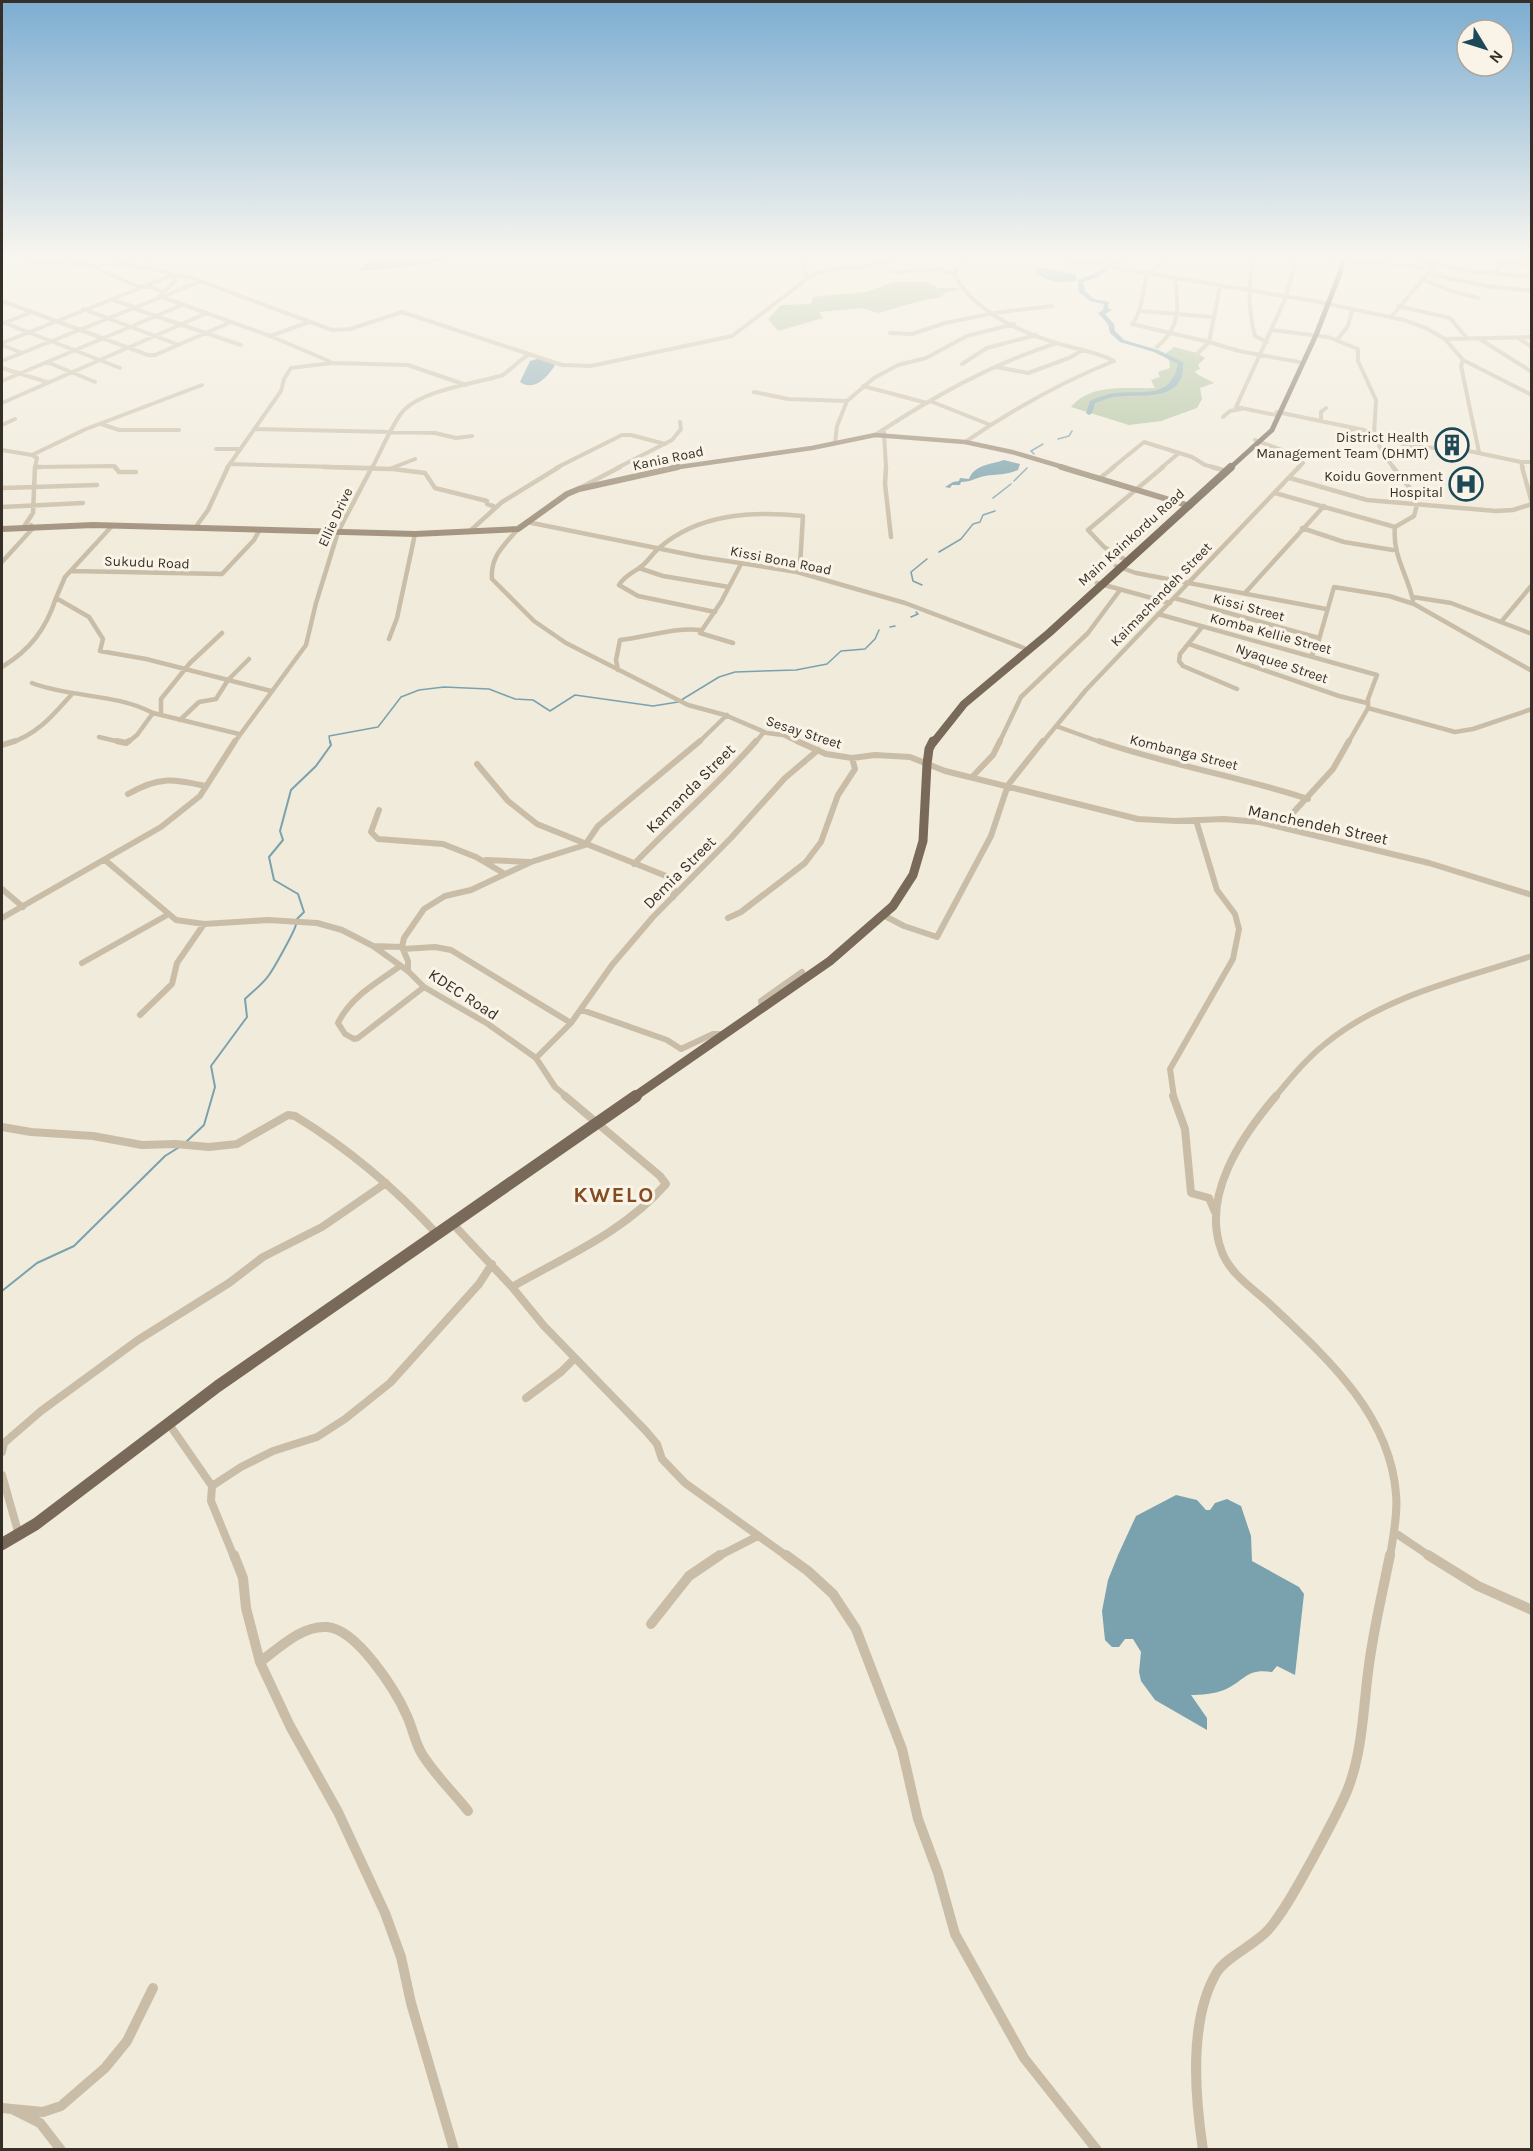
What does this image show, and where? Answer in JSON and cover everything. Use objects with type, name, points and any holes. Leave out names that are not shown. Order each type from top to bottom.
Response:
[{"type":"main road","points":[[1213,481],[1275,427],[1304,356]]},
{"type":"main road","name":"Kania Road","points":[[518,530],[576,490],[687,465],[836,443],[885,433],[965,442],[1033,457],[1187,505]]},
{"type":"main road","points":[[2,1544],[36,1524],[218,1386],[830,961],[883,915],[901,896],[917,864],[923,841],[925,765],[929,749],[935,738],[969,695],[1046,632],[1241,456]]},
{"type":"main road","points":[[2,529],[32,525],[415,534],[518,530]]},
{"type":"main road","name":"Main Kainkordu Road","points":[[1118,567],[1124,559],[1147,541]]},
{"type":"street","points":[[2,381],[59,356]]},
{"type":"street","points":[[91,356],[120,368]]},
{"type":"street","points":[[2,403],[105,356]]},
{"type":"street","points":[[317,356],[332,363]]},
{"type":"street","name":"Ellie Drive","points":[[2,918],[161,827],[200,796],[239,734],[303,652],[309,639],[316,603],[338,532],[401,413],[428,397],[503,375],[511,369],[514,363],[526,356]]},
{"type":"street","points":[[537,356],[562,365],[591,366],[636,356]]},
{"type":"street","points":[[836,443],[837,426],[847,401],[863,386],[891,368],[929,356]]},
{"type":"street","points":[[962,364],[974,356]]},
{"type":"street","points":[[891,537],[885,484],[888,458],[885,433],[929,402],[1020,356]]},
{"type":"street","points":[[996,367],[1028,373],[1072,356]]},
{"type":"street","points":[[965,442],[988,424],[1091,370],[1114,363],[1113,360],[1102,356]]},
{"type":"street","points":[[1241,410],[1236,407],[1259,356]]},
{"type":"street","points":[[1268,356],[1302,362]]},
{"type":"street","points":[[1275,493],[1395,527],[1414,516],[1417,505],[1409,487],[1383,454],[1374,434],[1376,400],[1358,356]]},
{"type":"street","points":[[1460,356],[1532,395]]},
{"type":"street","points":[[1507,356],[1532,372]]},
{"type":"street","points":[[315,364],[325,360]]},
{"type":"street","points":[[1463,360],[1461,366],[1479,453]]},
{"type":"street","points":[[47,362],[95,382]]},
{"type":"street","points":[[195,528],[207,514],[208,505],[217,491],[222,476],[281,391],[284,379],[295,366],[332,363],[412,366],[470,385]]},
{"type":"street","points":[[2,368],[47,382]]},
{"type":"street","points":[[32,455],[101,424],[202,385]]},
{"type":"street","points":[[863,386],[929,402],[988,424]]},
{"type":"street","points":[[754,392],[780,400],[804,398],[847,401]]},
{"type":"street","points":[[1321,420],[1321,412],[1326,408]]},
{"type":"street","points":[[1223,417],[1230,411],[1241,410],[1280,412],[1353,428],[1407,446],[1479,453],[1521,462],[1532,462]]},
{"type":"street","points":[[3,423],[15,419]]},
{"type":"street","points":[[576,490],[581,485],[665,444],[679,432],[680,422]]},
{"type":"street","points":[[101,424],[115,430],[179,430]]},
{"type":"street","points":[[1345,438],[1353,428]]},
{"type":"street","points":[[254,429],[435,433],[456,438],[472,436]]},
{"type":"street","points":[[470,531],[493,506],[562,465],[622,435],[631,435],[665,444]]},
{"type":"street","points":[[456,438],[465,445]]},
{"type":"street","name":"Kaimachendeh Street","points":[[1008,785],[1086,690],[1301,467],[1304,460],[1298,456],[1257,441]]},
{"type":"street","points":[[1100,478],[1144,442],[1223,470]]},
{"type":"street","points":[[216,449],[241,449]]},
{"type":"street","points":[[2,450],[32,455],[37,458],[32,486],[35,506],[32,525],[2,562]]},
{"type":"street","points":[[1124,559],[1114,555],[1091,536],[1088,530],[1179,453]]},
{"type":"street","points":[[391,469],[415,459]]},
{"type":"street","points":[[1290,478],[1367,500],[1507,511],[1532,504],[1521,462]]},
{"type":"street","points":[[230,464],[391,469],[425,473],[435,488],[482,500],[493,506]]},
{"type":"street","points":[[36,467],[114,466],[120,472],[136,472]]},
{"type":"street","points":[[2,488],[97,485]]},
{"type":"street","points":[[2,507],[83,503]]},
{"type":"street","points":[[1245,593],[1324,506]]},
{"type":"street","points":[[715,612],[638,596],[620,587],[620,582],[639,568],[657,548],[696,526],[730,514],[750,512],[803,516],[800,565],[797,572]]},
{"type":"street","name":"Kissi Bona Road","points":[[527,522],[741,564],[797,572],[885,596],[1021,652]]},
{"type":"street","points":[[2,667],[21,656],[47,626],[65,577],[112,526]]},
{"type":"street","points":[[1395,527],[1393,550],[1407,578],[1413,604]]},
{"type":"street","points":[[1302,528],[1344,542],[1393,550]]},
{"type":"street","name":"Sesay Street","points":[[518,530],[503,544],[494,559],[491,572],[495,584],[527,615],[559,639],[682,700],[727,715],[764,732],[783,735],[818,750],[852,758],[910,757],[925,765]]},
{"type":"street","name":"Sukudu Road","points":[[71,571],[222,574],[254,540],[259,531]]},
{"type":"street","points":[[389,639],[398,618],[415,534]]},
{"type":"street","points":[[701,630],[715,612],[739,572],[741,564]]},
{"type":"street","points":[[1118,567],[1326,609]]},
{"type":"street","points":[[639,568],[663,576],[729,587]]},
{"type":"street","name":"Kissi Street","points":[[1099,584],[1172,600],[1319,638]]},
{"type":"street","points":[[1501,622],[1532,585]]},
{"type":"street","points":[[1311,655],[1319,638],[1334,587],[1389,596],[1413,604],[1532,671]]},
{"type":"street","points":[[972,777],[982,770],[993,755],[1021,697],[1088,633],[1120,590]]},
{"type":"street","points":[[1413,597],[1451,603],[1532,634]]},
{"type":"street","points":[[56,598],[89,617],[103,639],[100,651],[104,653],[132,656],[271,692]]},
{"type":"street","name":"Komba Kellie Street","points":[[1158,614],[1377,675],[1368,705]]},
{"type":"street","points":[[1202,627],[1180,654],[1180,663],[1237,689]]},
{"type":"street","points":[[618,670],[616,660],[620,640],[645,637],[680,628],[701,630]]},
{"type":"street","points":[[701,630],[700,633],[704,636],[733,643]]},
{"type":"street","points":[[161,713],[161,699],[187,670],[190,663],[222,633]]},
{"type":"street","name":"Nyaquee Street","points":[[1189,644],[1349,699],[1455,732],[1473,729],[1532,709]]},
{"type":"street","points":[[180,720],[199,702],[216,699],[228,680],[249,659]]},
{"type":"street","points":[[32,684],[48,690],[87,694],[133,704],[153,713],[161,713],[180,720],[239,734]]},
{"type":"street","points":[[2,746],[38,732],[72,694]]},
{"type":"street","points":[[1280,827],[1333,769],[1368,705]]},
{"type":"street","points":[[99,737],[126,743],[137,735],[153,713]]},
{"type":"street","points":[[408,971],[408,961],[402,948],[404,938],[424,909],[437,899],[471,890],[531,862],[585,845],[598,826],[688,752],[727,715]]},
{"type":"street","name":"Kombanga Street","points":[[1056,726],[1138,755],[1266,785],[1308,799]]},
{"type":"street","name":"Kamanda Street","points":[[634,864],[662,834],[725,777],[764,732]]},
{"type":"street","name":"Demia Street","points":[[536,1058],[582,1010],[626,947],[785,778],[818,750]]},
{"type":"street","points":[[728,918],[752,904],[811,856],[827,831],[838,795],[855,769],[852,758]]},
{"type":"street","points":[[477,764],[530,821],[547,830],[673,880],[674,897]]},
{"type":"street","name":"Manchendeh Street","points":[[925,765],[1126,817],[1150,820],[1246,820],[1280,827],[1429,863],[1532,895]]},
{"type":"street","points":[[128,794],[144,784],[166,777],[206,786]]},
{"type":"street","points":[[883,915],[904,926],[937,938],[991,836],[1008,785]]},
{"type":"street","points":[[379,810],[371,832],[378,839],[424,841],[450,847],[483,859],[505,874]]},
{"type":"street","points":[[1196,820],[1216,890],[1235,914],[1239,929],[1233,959],[1170,1070],[1171,1089],[1185,1129],[1191,1193],[1209,1198],[1215,1212],[1225,1258],[1361,1398],[1378,1424],[1395,1481],[1394,1532],[1370,1655],[1360,1747],[1340,1808],[1272,1926],[1246,1949],[1224,1962],[1215,1975],[1201,2026],[1196,2090],[1203,2150]]},
{"type":"street","points":[[483,859],[531,862]]},
{"type":"street","points":[[82,963],[169,914],[105,860]]},
{"type":"street","points":[[2,889],[23,907]]},
{"type":"street","name":"KDEC Road","points":[[169,914],[176,920],[204,924],[295,921],[329,926],[373,946],[408,971],[424,987],[488,1024],[536,1058],[555,1087],[660,1176],[666,1184],[656,1197],[612,1232],[512,1287]]},
{"type":"street","points":[[140,1015],[172,984],[177,963],[204,924]]},
{"type":"street","points":[[373,946],[435,947],[451,950],[571,1023]]},
{"type":"street","points":[[1215,1212],[1223,1184],[1242,1138],[1290,1079],[1328,1041],[1381,1009],[1532,956]]},
{"type":"street","points":[[400,966],[355,1000],[342,1013],[338,1023],[345,1034],[354,1039],[358,1038],[424,987]]},
{"type":"street","points":[[762,1007],[761,1001],[766,995],[802,972]]},
{"type":"street","points":[[582,1010],[667,1040],[681,1049],[692,1046],[713,1033],[723,1034]]},
{"type":"street","points":[[2,1127],[31,1132],[93,1136],[142,1145],[175,1144],[209,1147],[237,1144],[288,1115],[295,1116],[338,1142],[409,1202],[437,1234]]},
{"type":"street","points":[[2,1452],[4,1443],[41,1411],[138,1340],[229,1283],[263,1257],[322,1227],[386,1183]]},
{"type":"street","points":[[452,1223],[492,1264],[544,1326],[645,1430],[657,1444],[663,1459],[685,1483],[808,1571],[833,1594],[856,1629],[902,1749],[918,1820],[938,1873],[955,1934],[1023,2058],[1097,2150]]},
{"type":"street","points":[[212,1486],[241,1467],[273,1451],[317,1437],[345,1419],[390,1383],[479,1284],[492,1264]]},
{"type":"street","points":[[526,1398],[561,1372],[575,1358]]},
{"type":"street","points":[[169,1424],[212,1486],[211,1501],[243,1578],[246,1608],[260,1662],[290,1726],[338,1812],[385,1913],[401,1957],[411,2003],[454,2150]]},
{"type":"street","points":[[2,1475],[19,1535]]},
{"type":"street","points":[[1394,1532],[1469,1581],[1532,1610]]},
{"type":"street","points":[[651,1624],[702,1564],[758,1536]]},
{"type":"street","points":[[260,1662],[308,1631],[322,1627],[337,1628],[347,1633],[369,1658],[401,1704],[422,1753],[468,1811]]},
{"type":"street","points":[[5,2108],[43,2112],[61,2106],[105,2068],[127,2041],[153,1988]]},
{"type":"street","points":[[5,2108],[40,2123],[61,2150]]},
{"type":"green space","points":[[1165,356],[1205,358],[1198,365],[1200,369],[1195,371],[1214,383],[1200,388],[1202,399],[1197,408],[1161,421],[1129,425],[1071,407],[1079,399],[1099,391],[1121,388],[1155,388],[1151,380],[1160,377],[1158,372],[1170,368],[1169,360]]},
{"type":"water","points":[[540,358],[555,365],[549,374],[535,384],[525,385],[520,382],[530,361]]},
{"type":"water","points":[[1004,460],[1020,464],[1018,470],[961,482],[960,485],[952,485],[950,488],[945,487],[959,481],[960,478],[969,479],[979,468]]},
{"type":"water","points":[[1176,1495],[1197,1500],[1206,1510],[1210,1510],[1215,1503],[1227,1499],[1241,1506],[1251,1536],[1252,1561],[1299,1587],[1304,1594],[1295,1675],[1277,1666],[1272,1672],[1256,1672],[1220,1691],[1191,1695],[1207,1718],[1207,1730],[1155,1700],[1141,1681],[1139,1672],[1141,1652],[1133,1639],[1125,1639],[1119,1647],[1112,1647],[1105,1640],[1102,1611],[1108,1580],[1136,1516]]},
{"type":"waterway","points":[[1089,413],[1092,402],[1106,397],[1157,393],[1166,390],[1178,376],[1181,363],[1167,356]]},
{"type":"waterway","points":[[1058,439],[1069,436],[1072,431]]},
{"type":"waterway","points":[[1034,454],[1031,451],[1043,444]]},
{"type":"waterway","points":[[1014,481],[1027,468]]},
{"type":"waterway","points":[[993,498],[1011,484]]},
{"type":"waterway","points":[[939,552],[961,539],[973,524],[980,522],[983,515],[995,511]]},
{"type":"waterway","points":[[922,585],[913,581],[911,572],[927,559]]},
{"type":"waterway","points":[[911,617],[918,614],[916,612]]},
{"type":"waterway","points":[[890,627],[895,626]]},
{"type":"waterway","points":[[330,743],[329,736],[378,727],[401,697],[419,690],[444,687],[489,689],[515,699],[533,700],[550,711],[575,695],[653,706],[678,702],[719,677],[735,672],[796,670],[827,664],[841,651],[865,649],[875,639],[879,630]]},
{"type":"waterway","points":[[297,919],[304,912],[298,894],[274,880],[269,857],[283,840],[280,831],[291,790],[316,766],[331,745],[330,741]]},
{"type":"waterway","points":[[185,1143],[204,1125],[215,1087],[211,1066],[247,1017],[245,999],[269,975],[296,924]]},
{"type":"waterway","points":[[2,1291],[37,1263],[74,1246],[165,1156],[181,1146]]},
{"type":"place","name":"District Health Management Team (DHMT)","points":[[1452,445]]},
{"type":"place","name":"Koidu Government Hospital","points":[[1466,484]]},
{"type":"district","name":"KWELO","points":[[614,1194]]}]
